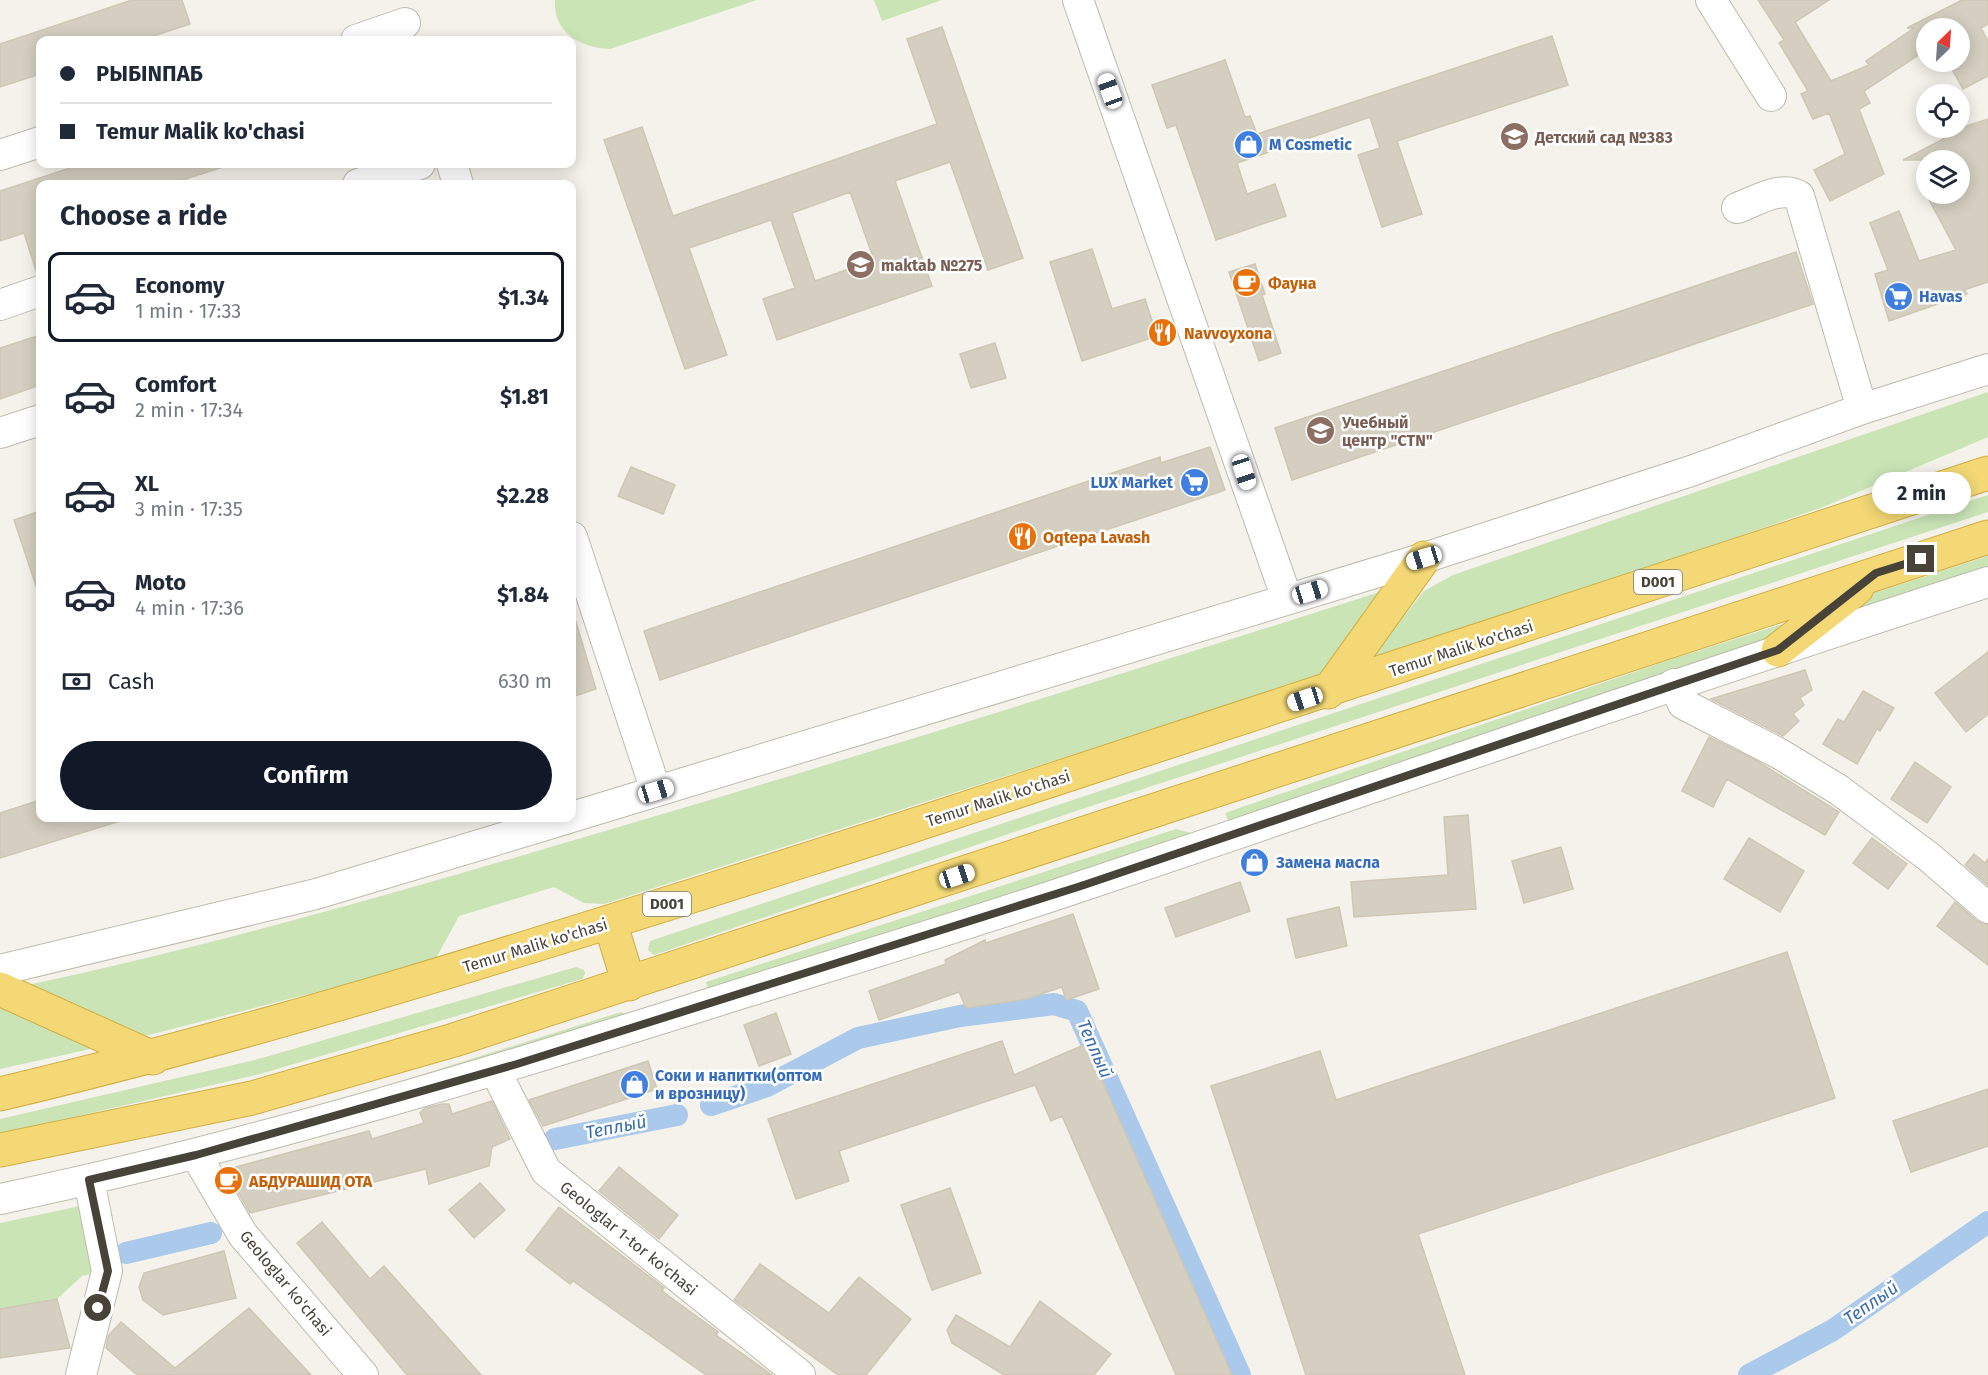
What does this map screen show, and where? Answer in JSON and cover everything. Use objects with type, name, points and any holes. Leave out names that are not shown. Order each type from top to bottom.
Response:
[{"type":"highway","name":"Temur Malik ko'chasi","points":[[0,1094],[153,1058],[242,1034],[610,922],[1328,692],[1988,473]]},
{"type":"highway","points":[[0,1150],[252,1098],[369,1066],[630,984],[1988,537]]},
{"type":"highway","points":[[1328,692],[1424,558]]},
{"type":"highway","points":[[1778,650],[1876,573]]},
{"type":"highway","points":[[610,922],[630,984]]},
{"type":"highway","points":[[0,989],[153,1058]]},
{"type":"street","points":[[1078,0],[1287,598]]},
{"type":"street","points":[[1711,0],[1771,96]]},
{"type":"street","points":[[366,36],[404,21]]},
{"type":"street","points":[[0,155],[36,143]]},
{"type":"street","points":[[370,180],[408,168]]},
{"type":"street","points":[[1737,208],[1782,192],[1790,191],[1799,196],[1862,409]]},
{"type":"street","points":[[0,305],[36,292]]},
{"type":"street","points":[[576,815],[1424,558],[1691,471],[1862,409],[1988,369]]},
{"type":"street","points":[[0,434],[36,421]]},
{"type":"street","points":[[576,549],[656,791]]},
{"type":"street","points":[[0,1199],[196,1155],[495,1070],[1071,890],[1674,684],[1988,582]]},
{"type":"street","points":[[1674,684],[1683,704],[1780,754],[1839,790],[1929,857],[1988,908]]},
{"type":"street","points":[[0,970],[316,894],[554,822]]},
{"type":"street","name":"Geologlar 1-tor ko'chasi","points":[[495,1070],[546,1171],[800,1375]]},
{"type":"street","name":"Geologlar ko'chasi","points":[[196,1155],[243,1235],[363,1375]]},
{"type":"street","points":[[81,1375],[108,1271],[89,1180]]},
{"type":"green space","points":[[555,0],[757,0],[610,49],[579,42],[576,36],[571,36],[564,30],[556,12]]},
{"type":"green space","points":[[874,0],[942,0],[882,21]]},
{"type":"green space","points":[[1988,392],[1988,437],[1823,507],[1607,582],[1372,657],[1424,591],[1453,575]]},
{"type":"green space","points":[[1988,495],[1988,512],[1076,811],[654,955],[648,950],[650,941]]},
{"type":"green space","points":[[1988,556],[1988,569],[1841,621],[1874,593]]},
{"type":"green space","points":[[1386,590],[1320,676],[604,904],[584,903],[554,887],[459,916],[434,962],[133,1039],[23,986],[239,935],[453,876],[892,745]]},
{"type":"green space","points":[[1808,616],[1753,648],[1230,825],[1225,813],[1672,659]]},
{"type":"green space","points":[[1176,829],[1194,834],[709,995],[706,982]]},
{"type":"green space","points":[[576,967],[584,970],[585,974],[582,979],[260,1074],[0,1134],[0,1119],[255,1060]]},
{"type":"green space","points":[[0,1003],[95,1048],[0,1069]]},
{"type":"green space","points":[[621,1012],[631,1018],[328,1104]]},
{"type":"green space","points":[[85,1205],[97,1273],[82,1276],[57,1299],[0,1309],[0,1223]]},
{"type":"building","points":[[132,0],[182,0],[190,24],[153,36],[36,36],[36,75],[0,87],[0,44]]},
{"type":"building","points":[[1758,0],[1829,0],[1795,22],[1831,81],[1869,65],[1866,61],[1914,28],[1907,28],[1916,23],[1916,57],[1864,91],[1870,103],[1859,109],[1884,174],[1830,201],[1814,170],[1845,154],[1829,113],[1813,119],[1801,94],[1808,91],[1779,43],[1784,40]]},
{"type":"building","points":[[1962,0],[1988,0],[1988,24],[1981,28],[1988,41],[1988,76],[1970,85],[1960,84],[1954,72],[1970,72],[1970,18],[1927,18]]},
{"type":"building","points":[[942,27],[1023,258],[988,270],[950,162],[895,181],[932,286],[777,340],[763,299],[795,288],[771,220],[689,248],[727,355],[685,369],[604,140],[642,127],[673,216],[937,124],[907,39]],"holes":[[[850,192],[874,260],[815,281],[792,213]]]},
{"type":"building","points":[[1552,36],[1568,85],[1397,141],[1422,214],[1382,227],[1358,155],[1380,148],[1370,117],[1237,163],[1247,194],[1275,184],[1286,216],[1216,240],[1176,125],[1167,128],[1152,85],[1225,60],[1245,117],[1250,116],[1257,134]]},
{"type":"building","points":[[1988,119],[1988,282],[1964,290],[1967,294],[1889,321],[1875,274],[1888,270],[1870,223],[1899,211],[1919,261],[1956,250],[1931,204],[1970,204],[1970,150],[1922,150],[1945,138],[1970,138],[1970,125]]},
{"type":"building","points":[[1916,153],[1916,160],[1903,160]]},
{"type":"building","points":[[70,168],[220,168],[182,180],[36,180],[36,271],[24,233],[0,241],[0,191]]},
{"type":"building","points":[[1092,249],[1112,309],[1145,299],[1157,336],[1082,361],[1050,262]]},
{"type":"building","points":[[1796,252],[1813,304],[1292,480],[1275,428]]},
{"type":"building","points":[[1255,264],[1265,294],[1262,295],[1281,353],[1259,361],[1229,272]]},
{"type":"building","points":[[36,336],[36,386],[0,399],[0,348]]},
{"type":"building","points":[[995,343],[1006,378],[971,388],[960,354]]},
{"type":"building","points":[[1210,447],[1225,490],[660,680],[644,631],[1160,457],[1161,463]]},
{"type":"building","points":[[631,467],[675,485],[663,514],[618,496]]},
{"type":"building","points":[[36,512],[36,586],[14,520]]},
{"type":"building","points":[[576,622],[596,689],[576,696]]},
{"type":"building","points":[[1988,652],[1988,714],[1966,732],[1935,693]]},
{"type":"building","points":[[1805,670],[1812,690],[1800,698],[1804,705],[1793,714],[1799,721],[1783,736],[1711,699]]},
{"type":"building","points":[[1863,691],[1894,708],[1880,731],[1877,729],[1857,764],[1823,744],[1838,719],[1844,722]]},
{"type":"building","points":[[1709,737],[1757,761],[1839,812],[1825,835],[1727,779],[1713,807],[1682,791]]},
{"type":"building","points":[[1915,762],[1951,787],[1927,823],[1891,799]]},
{"type":"building","points":[[36,801],[36,822],[117,822],[0,858],[0,813]]},
{"type":"building","points":[[1468,815],[1476,909],[1354,917],[1351,882],[1448,875],[1444,817]]},
{"type":"building","points":[[1749,838],[1804,871],[1780,912],[1724,879]]},
{"type":"building","points":[[1872,838],[1907,864],[1888,889],[1853,863]]},
{"type":"building","points":[[1561,847],[1573,889],[1524,903],[1512,861]]},
{"type":"building","points":[[1974,854],[1985,863],[1988,859],[1988,885],[1965,865]]},
{"type":"building","points":[[1240,882],[1250,911],[1176,937],[1165,908]]},
{"type":"building","points":[[1955,902],[1977,921],[1988,925],[1988,965],[1937,926]]},
{"type":"building","points":[[1339,907],[1347,946],[1296,958],[1287,919]]},
{"type":"building","points":[[1073,914],[1099,989],[1066,1000],[1062,987],[1026,999],[966,1008],[959,992],[879,1020],[869,991],[946,964],[945,960],[985,940],[986,943]]},
{"type":"building","points":[[1787,952],[1835,1098],[1418,1234],[1465,1375],[1306,1375],[1211,1086],[1320,1051],[1336,1100]]},
{"type":"building","points":[[776,1013],[791,1054],[759,1066],[744,1025]]},
{"type":"building","points":[[1002,1041],[1014,1075],[1086,1044],[1232,1375],[1176,1375],[1062,1116],[1051,1121],[1035,1085],[839,1151],[849,1181],[796,1199],[768,1119]]},
{"type":"building","points":[[648,1061],[657,1089],[543,1126],[529,1100]]},
{"type":"building","points":[[1988,1089],[1988,1146],[1911,1172],[1893,1121]]},
{"type":"building","points":[[492,1101],[510,1139],[492,1147],[489,1166],[429,1184],[426,1169],[250,1213],[225,1170],[369,1131],[372,1139],[424,1123],[420,1113],[425,1108],[449,1104],[452,1114]]},
{"type":"building","points":[[619,1167],[678,1215],[659,1239],[599,1191]]},
{"type":"building","points":[[480,1183],[505,1210],[474,1238],[449,1210]]},
{"type":"building","points":[[950,1188],[981,1273],[932,1290],[901,1205]]},
{"type":"building","points":[[559,1207],[664,1288],[662,1291],[718,1332],[716,1335],[772,1375],[706,1375],[573,1281],[570,1284],[526,1250]]},
{"type":"building","points":[[322,1222],[370,1279],[384,1266],[481,1375],[407,1375],[297,1243]]},
{"type":"building","points":[[224,1251],[236,1298],[163,1315],[143,1300],[139,1287],[144,1273]]},
{"type":"building","points":[[760,1264],[829,1313],[859,1277],[911,1319],[866,1375],[838,1375],[734,1300]]},
{"type":"building","points":[[57,1299],[70,1348],[0,1358],[0,1309]]},
{"type":"building","points":[[1040,1301],[1111,1354],[1094,1375],[1004,1375],[952,1343],[947,1330],[956,1315],[1010,1347]]},
{"type":"building","points":[[249,1308],[311,1375],[137,1375],[106,1348],[108,1336],[121,1322],[175,1368]]},
{"type":"waterway","name":"Теплый","points":[[711,1105],[767,1086],[858,1038],[960,1016],[1054,1004],[1077,1011],[1240,1375]]},
{"type":"waterway","name":"Теплый","points":[[555,1139],[677,1115]]},
{"type":"waterway","name":"Теплый","points":[[1749,1375],[1833,1330],[1988,1222]]},
{"type":"waterway","name":"Теплый","points":[[126,1253],[211,1233]]},
{"type":"place","name":"Детский сад №383","points":[[1514,137]]},
{"type":"place","name":"M Cosmetic","points":[[1248,144]]},
{"type":"place","name":"maktab №275","points":[[860,265]]},
{"type":"place","name":"Фауна","points":[[1247,283]]},
{"type":"place","name":"Havas","points":[[1898,296]]},
{"type":"place","name":"Navvoyxona","points":[[1163,333]]},
{"type":"place","name":"Учебный центр \"CTN\"","points":[[1321,431]]},
{"type":"place","name":"LUX Market","points":[[1194,482]]},
{"type":"place","name":"Oqtepa Lavash","points":[[1022,537]]},
{"type":"place","name":"Замена масла","points":[[1255,862]]},
{"type":"place","name":"Соки и напитки(оптом и врозницу)","points":[[634,1084]]},
{"type":"place","name":"АБДУРАШИД ОТА","points":[[228,1181]]},
{"type":"route","points":[[98,1308],[108,1271],[89,1180],[196,1155],[517,1064],[658,1020],[1081,886],[1778,650],[1876,573],[1921,559]]}]
